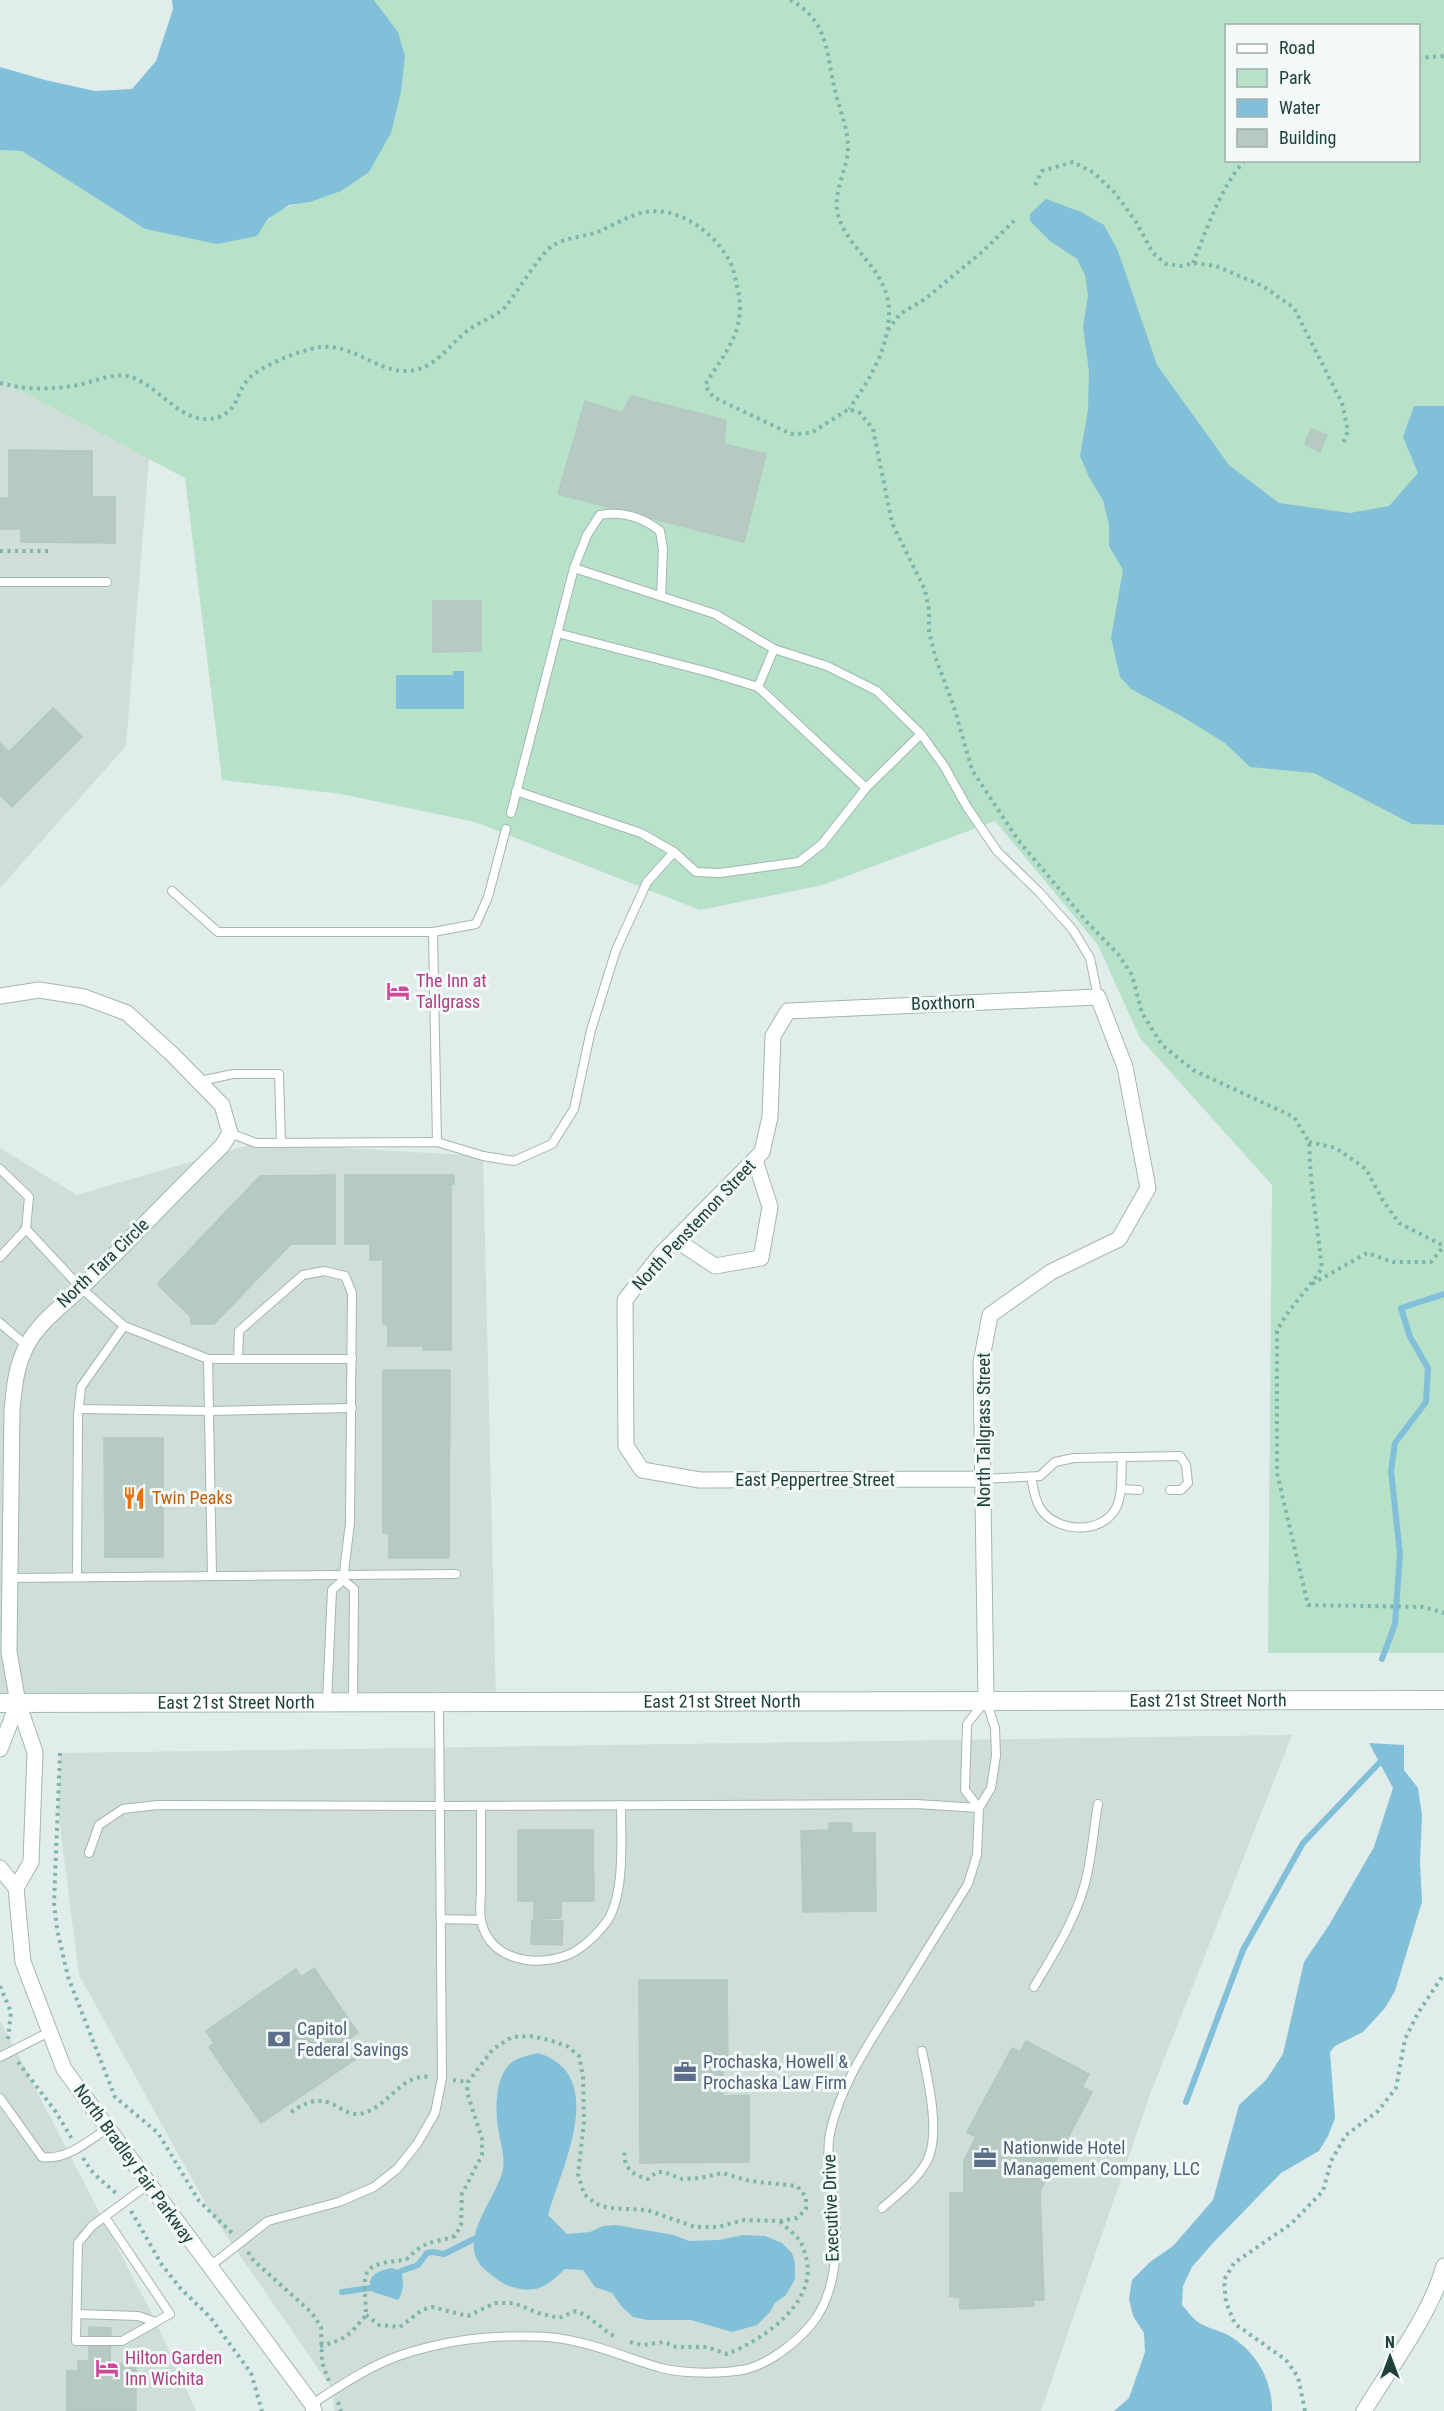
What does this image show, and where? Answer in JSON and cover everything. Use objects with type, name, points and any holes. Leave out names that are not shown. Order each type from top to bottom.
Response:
[{"type":"main road","name":"East 21st Street North","points":[[9,1703],[1444,1701]]},
{"type":"street","points":[[0,996],[39,990],[84,997],[127,1012],[222,1105],[230,1133]]},
{"type":"street","name":"Boxthorn","points":[[788,1011],[1098,997]]},
{"type":"street","name":"North Tallgrass Street","points":[[986,1700],[981,1363],[990,1315],[1051,1272],[1119,1239],[1148,1188],[1125,1067],[1098,997]]},
{"type":"street","name":"North Penstemon Street","points":[[648,1471],[642,1470],[626,1446],[625,1300],[662,1254],[762,1152],[770,1117],[773,1036],[788,1011]]},
{"type":"street","name":"North Tara Circle","points":[[9,1703],[6,1469],[15,1373],[38,1328],[54,1310],[81,1288],[222,1146],[230,1133]]},
{"type":"street","points":[[676,1240],[715,1266],[760,1258],[770,1207],[755,1160]]},
{"type":"street","name":"East Peppertree Street","points":[[648,1471],[700,1480],[983,1479]]},
{"type":"street","points":[[0,1749],[9,1703]]},
{"type":"street","points":[[0,1868],[16,1888],[31,1862],[35,1752],[9,1703]]},
{"type":"street","name":"North Bradley Fair Parkway","points":[[16,1888],[23,1962],[64,2069],[313,2408]]},
{"type":"street","points":[[1364,2411],[1419,2320],[1439,2283],[1444,2266]]},
{"type":"lane","points":[[510,813],[574,568],[587,536],[600,515],[617,512],[647,520],[660,531],[663,549],[661,596]]},
{"type":"lane","points":[[574,568],[715,614],[774,649],[827,666],[877,691],[921,734],[944,766],[967,807],[997,852],[1039,892],[1073,930],[1090,958],[1098,997]]},
{"type":"lane","points":[[0,582],[107,582]]},
{"type":"lane","points":[[556,633],[758,687],[866,788]]},
{"type":"lane","points":[[758,687],[774,649]]},
{"type":"lane","points":[[516,791],[641,833],[674,852],[696,872],[720,873],[799,862],[822,844],[866,788],[921,734]]},
{"type":"lane","points":[[172,891],[218,932],[433,932],[476,924],[488,897],[506,829]]},
{"type":"lane","points":[[230,1133],[256,1143],[437,1142],[483,1156],[514,1161],[552,1144],[574,1109],[591,1030],[616,950],[647,882],[674,852]]},
{"type":"lane","points":[[433,932],[437,1142]]},
{"type":"lane","points":[[199,1081],[233,1074],[279,1074],[281,1143]]},
{"type":"lane","points":[[0,1169],[29,1197],[26,1229],[0,1257]]},
{"type":"lane","points":[[26,1229],[81,1288],[124,1326],[208,1359],[352,1359]]},
{"type":"lane","points":[[238,1359],[239,1331],[303,1275],[324,1271],[345,1276],[352,1293],[350,1523],[343,1577],[332,1590],[327,1702]]},
{"type":"lane","points":[[0,1323],[27,1346]]},
{"type":"lane","points":[[77,1577],[81,1387],[124,1326]]},
{"type":"lane","points":[[208,1359],[212,1576]]},
{"type":"lane","points":[[79,1409],[209,1411],[352,1408]]},
{"type":"lane","points":[[983,1479],[1040,1476],[1055,1462],[1074,1458],[1180,1456],[1186,1465],[1188,1483],[1181,1490],[1170,1490]]},
{"type":"lane","points":[[1030,1477],[1040,1509],[1060,1525],[1084,1528],[1101,1523],[1116,1508],[1121,1489],[1122,1457]]},
{"type":"lane","points":[[1121,1489],[1139,1490]]},
{"type":"lane","points":[[6,1586],[77,1577],[343,1577],[456,1574]]},
{"type":"lane","points":[[343,1577],[354,1589],[353,1701]]},
{"type":"lane","points":[[979,1808],[964,1790],[967,1724],[986,1700]]},
{"type":"lane","name":"Executive Drive","points":[[313,2408],[333,2390],[362,2373],[401,2355],[485,2337],[549,2337],[624,2355],[663,2368],[691,2373],[748,2368],[781,2352],[811,2325],[827,2300],[836,2259],[835,2213],[828,2174],[830,2137],[837,2104],[862,2053],[968,1884],[977,1855],[979,1808],[991,1788],[996,1756],[995,1728],[986,1700]]},
{"type":"lane","points":[[209,2267],[268,2221],[339,2202],[374,2187],[389,2175],[417,2144],[435,2113],[442,2078],[439,1702]]},
{"type":"lane","points":[[1034,1986],[1057,1949],[1074,1914],[1084,1886],[1098,1803]]},
{"type":"lane","points":[[88,1853],[99,1825],[123,1809],[157,1805],[916,1804],[979,1808]]},
{"type":"lane","points":[[481,1806],[481,1920],[493,1947],[512,1958],[539,1961],[566,1956],[591,1939],[609,1918],[617,1898],[621,1850],[621,1805]]},
{"type":"lane","points":[[441,1919],[481,1920]]},
{"type":"lane","points":[[0,2057],[51,2031]]},
{"type":"lane","points":[[882,2208],[914,2179],[928,2160],[934,2124],[922,2051]]},
{"type":"lane","points":[[0,2098],[42,2157],[52,2159],[66,2155],[108,2128]]},
{"type":"lane","points":[[105,2217],[170,2314],[122,2341],[76,2341],[78,2243],[92,2226],[149,2184]]},
{"type":"lane","points":[[77,2314],[138,2316],[156,2322]]},
{"type":"path","points":[[0,383],[36,390],[77,385],[111,376],[126,376],[143,382],[189,415],[205,419],[218,417],[232,409],[245,382],[258,370],[319,347],[346,351],[387,370],[402,372],[422,368],[441,357],[468,330],[504,308],[551,247],[597,232],[643,212],[668,213],[691,220],[714,239],[729,259],[742,303],[739,327],[729,349],[705,385],[713,397],[791,434],[811,433],[849,409],[863,389],[879,361],[887,331],[889,307],[878,274],[841,226],[837,207],[848,147],[845,120],[835,91],[821,31],[807,12],[790,0]]},
{"type":"path","points":[[1420,58],[1444,56]]},
{"type":"path","points":[[1035,185],[1042,171],[1073,162],[1094,173],[1115,193],[1136,222],[1153,254],[1166,264],[1182,266],[1193,263],[1216,267],[1263,286],[1294,308],[1342,403],[1348,431],[1342,446]]},
{"type":"path","points":[[1193,263],[1220,201],[1237,168],[1243,162]]},
{"type":"path","points":[[887,331],[900,314],[925,299],[982,252],[1016,219]]},
{"type":"path","points":[[849,409],[860,413],[873,429],[891,523],[925,591],[929,610],[929,632],[936,659],[954,707],[972,770],[992,802],[1018,840],[1087,922],[1118,954],[1132,975],[1142,1012],[1162,1045],[1193,1071],[1294,1117],[1309,1142],[1311,1179],[1322,1268],[1311,1285],[1286,1312],[1277,1331],[1277,1473],[1308,1605],[1424,1607],[1444,1613]]},
{"type":"path","points":[[0,551],[50,551]]},
{"type":"path","points":[[1309,1142],[1336,1148],[1366,1169],[1382,1199],[1399,1223],[1444,1246],[1431,1262],[1393,1262],[1367,1253],[1311,1285]]},
{"type":"path","points":[[60,1753],[54,1903],[57,1929],[68,1977],[115,2097],[158,2133],[199,2201],[242,2241],[254,2260],[312,2313],[321,2327],[322,2363],[341,2411]]},
{"type":"path","points":[[1305,2411],[1298,2377],[1286,2360],[1235,2324],[1226,2302],[1224,2280],[1234,2263],[1291,2224],[1323,2191],[1331,2161],[1346,2135],[1378,2111],[1396,2088],[1405,2039],[1418,2013],[1444,1974]]},
{"type":"path","points":[[320,2346],[337,2342],[350,2335],[366,2315],[363,2280],[368,2269],[379,2262],[406,2260],[417,2248],[429,2241],[455,2236],[461,2225],[462,2194],[482,2155],[482,2139],[467,2092],[468,2082],[493,2049],[512,2037],[530,2036],[567,2046],[579,2056],[583,2077],[584,2122],[578,2174],[584,2194],[596,2204],[609,2208],[646,2210],[695,2228],[718,2228],[744,2220],[780,2221],[797,2218],[806,2209],[806,2197],[797,2186],[750,2181],[722,2173],[682,2179],[664,2172],[657,2172],[648,2179],[634,2176],[627,2167],[624,2157],[625,2148]]},
{"type":"path","points":[[291,2112],[302,2104],[319,2100],[334,2104],[354,2114],[364,2113],[380,2104],[414,2077],[468,2082]]},
{"type":"path","points":[[366,2315],[379,2325],[400,2327],[422,2310],[432,2307],[468,2316],[495,2303],[514,2303],[538,2313],[559,2318],[576,2311],[590,2317],[607,2333],[623,2341],[642,2345],[664,2342],[676,2346],[707,2347],[727,2354],[744,2347],[776,2324],[798,2303],[809,2280],[809,2265],[801,2241],[780,2221]]},
{"type":"shaded area","points":[[0,380],[149,459],[126,746],[0,888]]},
{"type":"shaded area","points":[[256,1143],[483,1156],[496,1702],[0,1701],[0,1148],[77,1195]]},
{"type":"shaded area","points":[[1292,1735],[1151,2092],[1041,2411],[334,2411],[333,2390],[212,2215],[79,1975],[58,1811],[60,1753]]},
{"type":"shaded area","points":[[0,2020],[156,2322],[196,2411],[0,2411]]},
{"type":"green space","points":[[374,0],[1444,0],[1444,1653],[1268,1653],[1272,1185],[1140,1038],[1098,945],[995,821],[823,885],[700,910],[475,822],[341,794],[222,780],[185,478],[0,380],[0,150],[22,151],[145,229],[173,233],[257,236],[273,216],[285,208],[310,202],[398,32]]},
{"type":"water","points":[[172,0],[374,0],[398,32],[405,56],[401,92],[391,133],[369,172],[341,191],[310,202],[289,205],[268,219],[257,236],[217,244],[145,229],[22,151],[0,150],[0,67],[95,91],[132,89],[156,61],[173,9]]},
{"type":"water","points":[[1046,199],[1081,212],[1104,225],[1118,251],[1157,365],[1229,465],[1279,503],[1350,513],[1389,506],[1418,473],[1403,437],[1414,406],[1444,406],[1444,825],[1412,824],[1314,773],[1250,767],[1225,743],[1131,689],[1120,677],[1111,638],[1123,570],[1109,546],[1109,525],[1103,500],[1080,456],[1088,410],[1089,372],[1083,326],[1088,296],[1085,275],[1077,259],[1050,241],[1030,221],[1030,214]]},
{"type":"water","points":[[453,671],[464,671],[464,709],[396,709],[396,675],[453,675]]},
{"type":"water","points":[[1369,1743],[1404,1745],[1404,1770],[1418,1788],[1422,1815],[1420,1863],[1422,1902],[1395,1991],[1385,2008],[1363,2032],[1335,2046],[1330,2052],[1335,2118],[1319,2151],[1281,2173],[1192,2267],[1183,2286],[1182,2305],[1198,2322],[1238,2341],[1254,2357],[1266,2377],[1272,2399],[1272,2411],[1114,2411],[1129,2398],[1145,2352],[1144,2333],[1133,2316],[1129,2299],[1132,2280],[1150,2262],[1173,2246],[1213,2200],[1239,2105],[1266,2080],[1283,2054],[1304,1962],[1329,1925],[1374,1847],[1393,1788]]},
{"type":"water","points":[[538,2053],[560,2064],[572,2081],[576,2102],[575,2125],[570,2149],[548,2215],[567,2234],[590,2232],[603,2226],[616,2225],[674,2235],[689,2241],[719,2240],[743,2235],[765,2236],[782,2243],[792,2253],[795,2263],[795,2279],[786,2295],[775,2303],[770,2312],[757,2325],[732,2332],[691,2320],[647,2320],[633,2317],[612,2293],[595,2287],[583,2270],[565,2269],[542,2287],[529,2290],[500,2282],[478,2262],[474,2249],[475,2236],[503,2169],[497,2112],[499,2084],[506,2068],[512,2062]]},
{"type":"water","points":[[392,2268],[401,2271],[402,2275],[402,2290],[398,2300],[373,2292],[370,2287],[371,2278],[374,2275]]},
{"type":"building","points":[[631,396],[726,420],[724,444],[766,454],[744,542],[558,494],[585,401],[622,413]]},
{"type":"building","points":[[1311,429],[1327,435],[1320,452],[1305,444]]},
{"type":"building","points":[[9,450],[92,451],[92,497],[115,497],[115,543],[21,542],[21,529],[0,529],[0,498],[9,498]]},
{"type":"building","points":[[433,601],[481,601],[481,651],[433,652]]},
{"type":"building","points":[[53,708],[82,737],[12,807],[0,795],[0,743],[9,752]]},
{"type":"building","points":[[335,1175],[335,1244],[291,1244],[214,1324],[191,1324],[191,1317],[159,1286],[159,1282],[260,1176]]},
{"type":"building","points":[[345,1175],[454,1175],[454,1184],[451,1184],[451,1350],[423,1350],[423,1346],[388,1346],[388,1324],[383,1324],[383,1260],[370,1260],[370,1244],[345,1244]]},
{"type":"building","points":[[383,1370],[450,1370],[449,1558],[389,1558],[389,1533],[383,1533]]},
{"type":"building","name":"Twin Peaks","points":[[104,1438],[163,1438],[163,1557],[105,1557]]},
{"type":"building","points":[[829,1823],[851,1823],[852,1833],[875,1833],[876,1911],[803,1912],[801,1831],[829,1830]]},
{"type":"building","points":[[518,1830],[593,1830],[594,1901],[561,1901],[561,1918],[534,1919],[534,1901],[518,1901]]},
{"type":"building","points":[[532,1920],[563,1921],[562,1945],[531,1944]]},
{"type":"building","points":[[314,1968],[358,2033],[347,2040],[359,2057],[261,2123],[209,2047],[214,2043],[206,2031],[296,1969],[301,1977]]},
{"type":"building","points":[[639,1980],[727,1980],[728,2069],[723,2069],[723,2096],[749,2095],[749,2162],[640,2163]]},
{"type":"building","points":[[1026,2041],[1089,2074],[1082,2087],[1092,2092],[1040,2191],[1044,2300],[1033,2300],[1034,2306],[960,2309],[960,2298],[950,2296],[950,2193],[964,2193],[964,2160],[976,2137],[967,2132],[1012,2048],[1020,2052]]},
{"type":"building","name":"Hilton Garden Inn Wichita","points":[[89,2327],[111,2328],[110,2364],[136,2364],[136,2411],[67,2411],[67,2371],[78,2371],[78,2361],[89,2361]]},
{"type":"waterway","points":[[1382,1659],[1395,1624],[1400,1554],[1391,1471],[1395,1443],[1426,1402],[1428,1368],[1410,1337],[1401,1308],[1444,1294]]},
{"type":"waterway","points":[[1186,2102],[1243,1950],[1303,1843],[1383,1759]]},
{"type":"waterway","points":[[401,2271],[418,2265],[427,2253],[444,2254],[474,2239]]},
{"type":"waterway","points":[[342,2292],[370,2288]]},
{"type":"place","name":"The Inn at Tallgrass","points":[[398,991]]},
{"type":"place","name":"Twin Peaks","points":[[134,1498]]},
{"type":"place","name":"Capitol Federal Savings","points":[[279,2039]]},
{"type":"place","name":"Prochaska, Howell & Prochaska Law Firm","points":[[685,2072]]},
{"type":"place","name":"Nationwide Hotel Management Company, LLC","points":[[985,2158]]},
{"type":"place","name":"Hilton Garden Inn Wichita","points":[[107,2368]]}]
